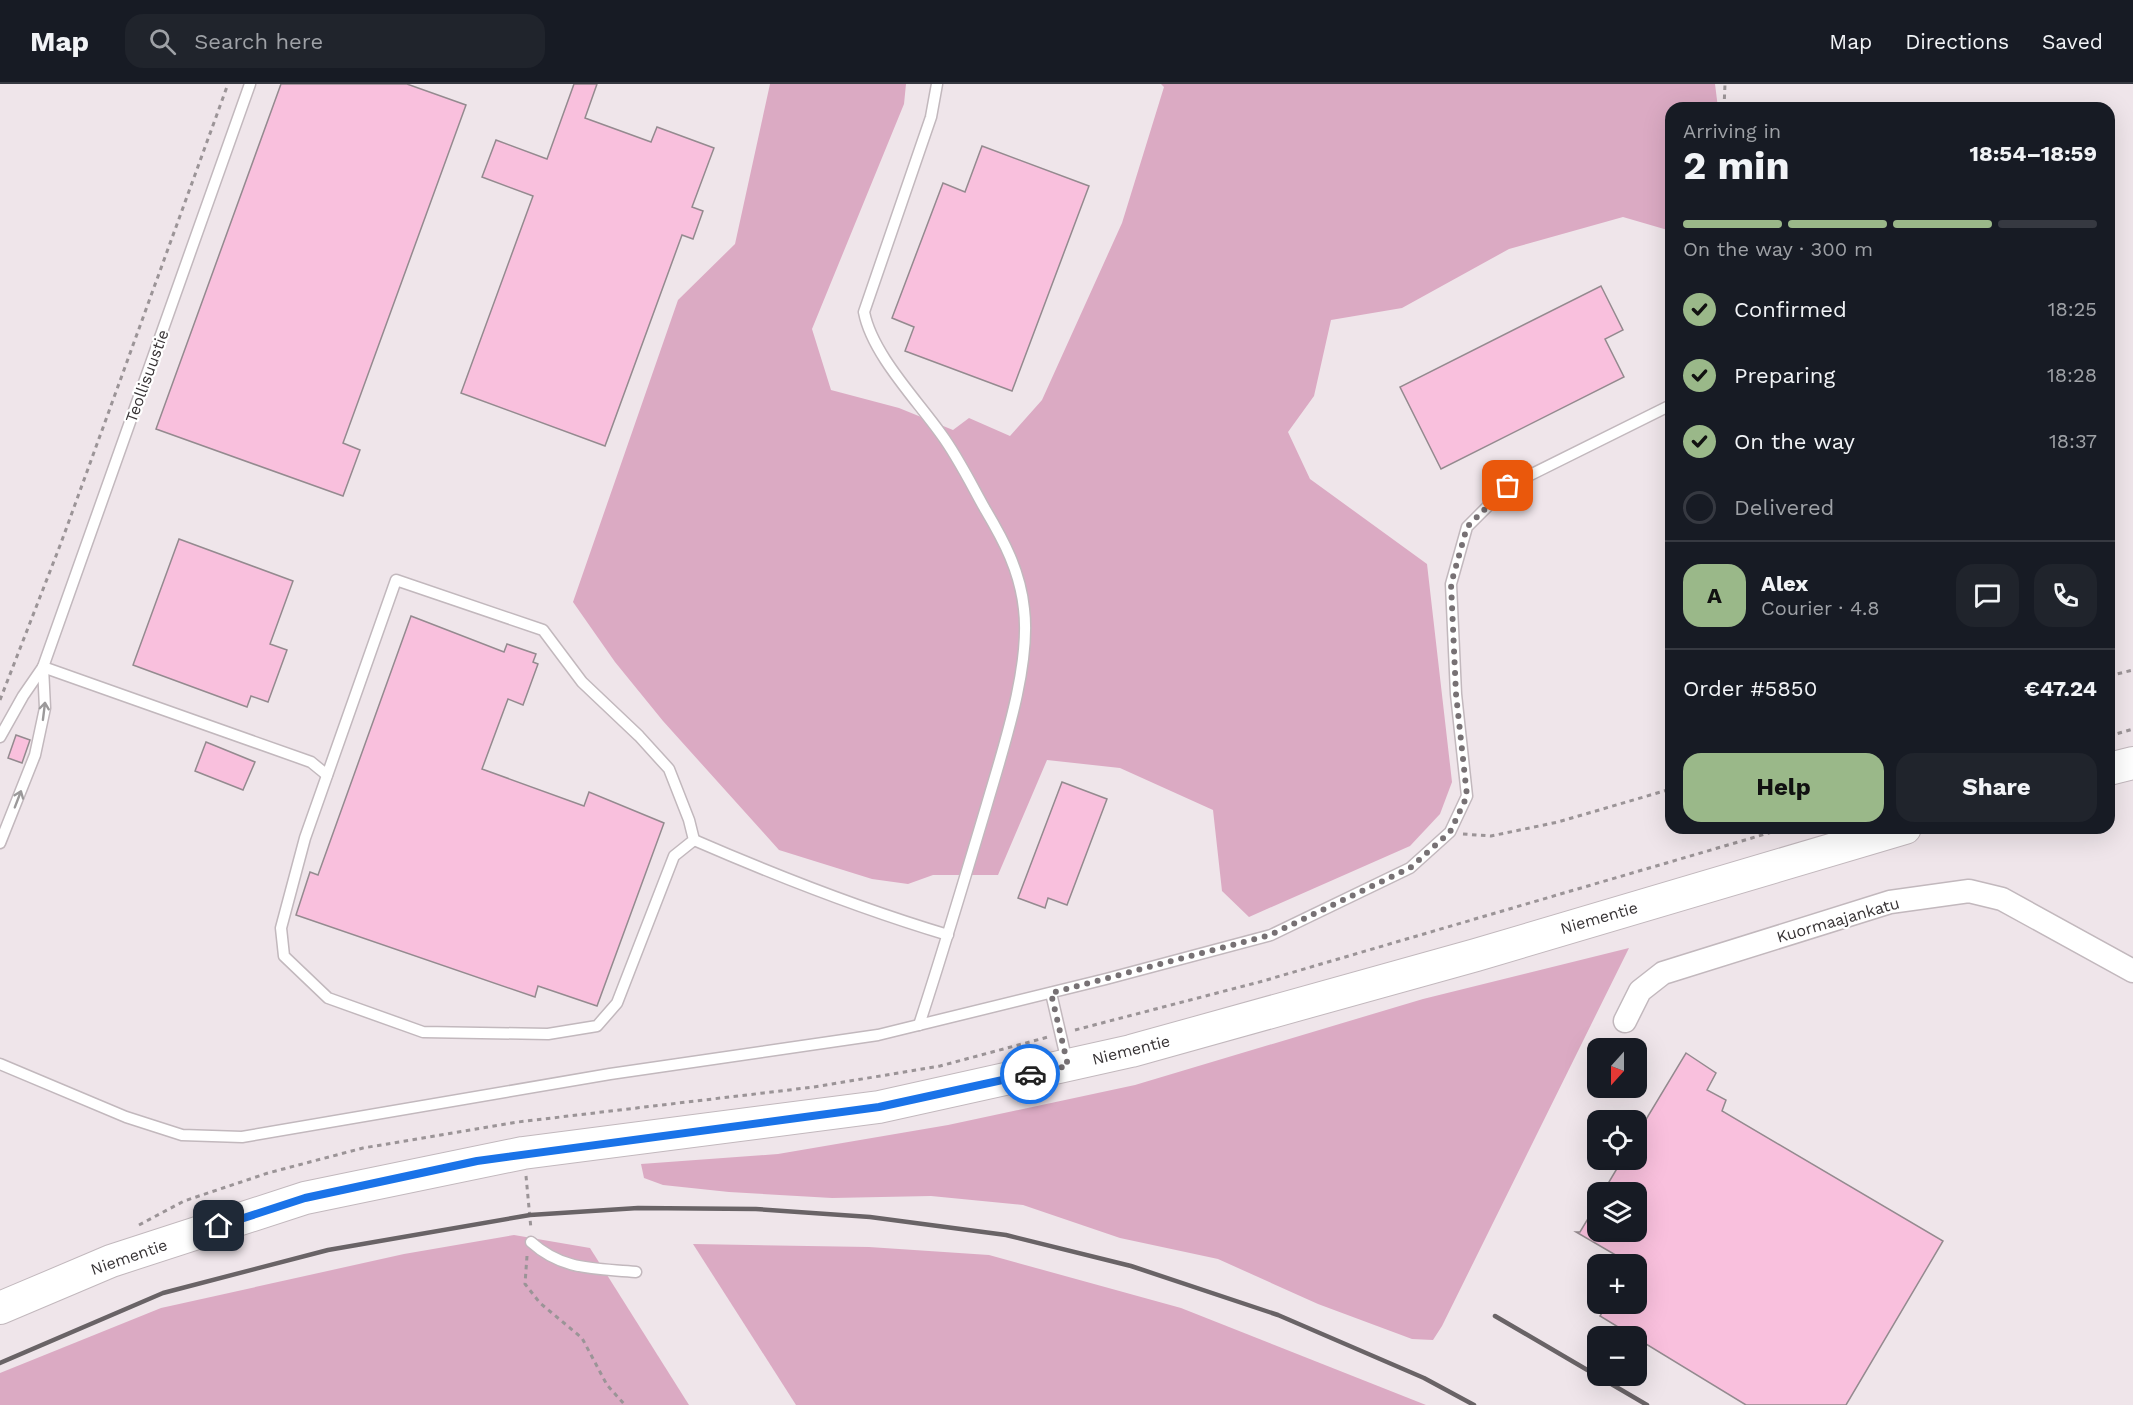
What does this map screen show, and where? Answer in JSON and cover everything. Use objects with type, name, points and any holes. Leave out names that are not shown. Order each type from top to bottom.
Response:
[{"type":"main road","points":[[2115,768],[2133,763]]},
{"type":"main road","name":"Niementie","points":[[5,1306],[111,1261],[305,1198],[523,1153],[879,1107],[1068,1066],[1131,1051],[1476,955],[1885,834]]},
{"type":"street","name":"Kuormaajankatu","points":[[1624,1021],[1640,991],[1663,973],[1890,902],[1969,891],[2002,899],[2133,971]]},
{"type":"lane","name":"Teollisuustie","points":[[0,737],[23,696],[43,668],[250,84]]},
{"type":"lane","points":[[919,1025],[948,935],[1013,711],[1024,645],[1025,611],[1019,577],[1007,548],[943,436],[892,368],[867,325],[864,312],[932,117],[937,84]]},
{"type":"lane","points":[[0,1064],[126,1117],[182,1135],[242,1137],[610,1074],[878,1035],[1051,993],[1270,935],[1410,868],[1450,832],[1467,796],[1456,694],[1451,584],[1467,527],[1508,486],[1665,408]]},
{"type":"lane","points":[[396,580],[543,630],[582,682],[639,736],[669,770],[689,820],[693,840],[674,856],[617,1003],[597,1026],[548,1034],[423,1032],[328,998],[284,956],[280,928],[305,838],[396,580]]},
{"type":"lane","name":"Teollisuustie","points":[[0,843],[35,755],[45,708],[43,668]]},
{"type":"lane","points":[[43,668],[311,762],[327,775]]},
{"type":"lane","points":[[693,840],[795,883],[888,917],[948,935]]},
{"type":"lane","points":[[1051,993],[1068,1066]]},
{"type":"lane","points":[[531,1242],[547,1257],[567,1265],[636,1272]]},
{"type":"path","points":[[0,700],[61,543],[228,84]]},
{"type":"path","points":[[1724,102],[1725,84]]},
{"type":"path","points":[[2115,674],[2133,670]]},
{"type":"path","points":[[2115,734],[2133,729]]},
{"type":"path","points":[[1450,832],[1491,836],[1558,822],[1665,791]]},
{"type":"path","points":[[131,1229],[184,1201],[268,1173],[363,1148],[518,1122],[837,1083],[940,1066],[1263,981],[1765,834]]},
{"type":"shaded area","points":[[770,84],[906,84],[904,104],[812,329],[831,390],[899,408],[953,430],[969,418],[1010,436],[1042,400],[1122,223],[1164,87],[1161,84],[1715,84],[1717,102],[1665,102],[1665,229],[1623,217],[1509,249],[1402,308],[1331,320],[1314,396],[1288,432],[1310,479],[1427,564],[1452,782],[1440,814],[1410,846],[1249,917],[1222,891],[1213,810],[1120,768],[1047,760],[998,875],[933,875],[908,884],[872,879],[779,850],[663,721],[615,662],[573,602],[678,300],[735,244]]},
{"type":"shaded area","points":[[1629,948],[1433,1340],[1412,1339],[1318,1304],[1218,1259],[1120,1238],[1023,1205],[931,1196],[832,1198],[729,1192],[663,1185],[644,1178],[641,1164],[778,1154],[948,1125],[1135,1085],[1423,999]]},
{"type":"shaded area","points":[[514,1235],[590,1248],[689,1405],[0,1405],[0,1373],[161,1308],[404,1254]]},
{"type":"shaded area","points":[[693,1244],[869,1247],[989,1255],[1181,1308],[1426,1405],[796,1405]]},
{"type":"building","points":[[281,84],[407,84],[466,105],[343,443],[360,450],[343,496],[156,429]]},
{"type":"building","points":[[574,84],[597,84],[585,118],[651,142],[657,127],[714,148],[692,207],[703,211],[693,239],[682,235],[605,446],[461,393],[533,196],[482,177],[496,140],[547,159]]},
{"type":"building","points":[[982,146],[1089,186],[1012,391],[905,351],[914,327],[892,318],[943,183],[965,192]]},
{"type":"building","points":[[1601,286],[1623,330],[1605,339],[1624,377],[1441,469],[1400,387]]},
{"type":"building","points":[[179,539],[293,581],[270,644],[287,650],[268,702],[251,696],[247,707],[133,665]]},
{"type":"building","points":[[411,616],[504,652],[507,644],[536,654],[533,662],[538,664],[523,705],[508,699],[482,769],[584,806],[589,792],[664,823],[597,1006],[538,986],[535,997],[296,915],[310,872],[318,875]]},
{"type":"building","points":[[16,735],[30,740],[22,763],[8,758]]},
{"type":"building","points":[[206,742],[255,762],[243,790],[195,771]]},
{"type":"building","points":[[1062,782],[1107,799],[1067,905],[1048,898],[1045,908],[1018,898]]},
{"type":"building","points":[[1686,1053],[1716,1073],[1707,1090],[1726,1100],[1722,1111],[1943,1241],[1846,1405],[1746,1405],[1647,1345],[1647,1326],[1616,1326],[1600,1316],[1601,1314],[1647,1314],[1647,1254],[1614,1254],[1593,1242],[1647,1242],[1647,1182],[1609,1182],[1616,1170],[1647,1170],[1647,1118]]},
{"type":"building","points":[[1587,1220],[1587,1238],[1576,1232],[1580,1232]]},
{"type":"railway","points":[[0,1363],[163,1293],[328,1250],[530,1215],[638,1208],[756,1209],[870,1217],[1006,1235],[1131,1266],[1278,1315],[1424,1378],[1474,1405]]},
{"type":"railway","points":[[1495,1316],[1647,1405]]},
{"type":"way so far","points":[[1030,1074],[1068,1066],[1051,993],[1270,935],[1410,868],[1450,832],[1467,796],[1456,694],[1451,584],[1467,527],[1508,486]]},
{"type":"route","points":[[219,1226],[305,1198],[477,1161],[523,1153],[879,1107],[1030,1074]]}]
